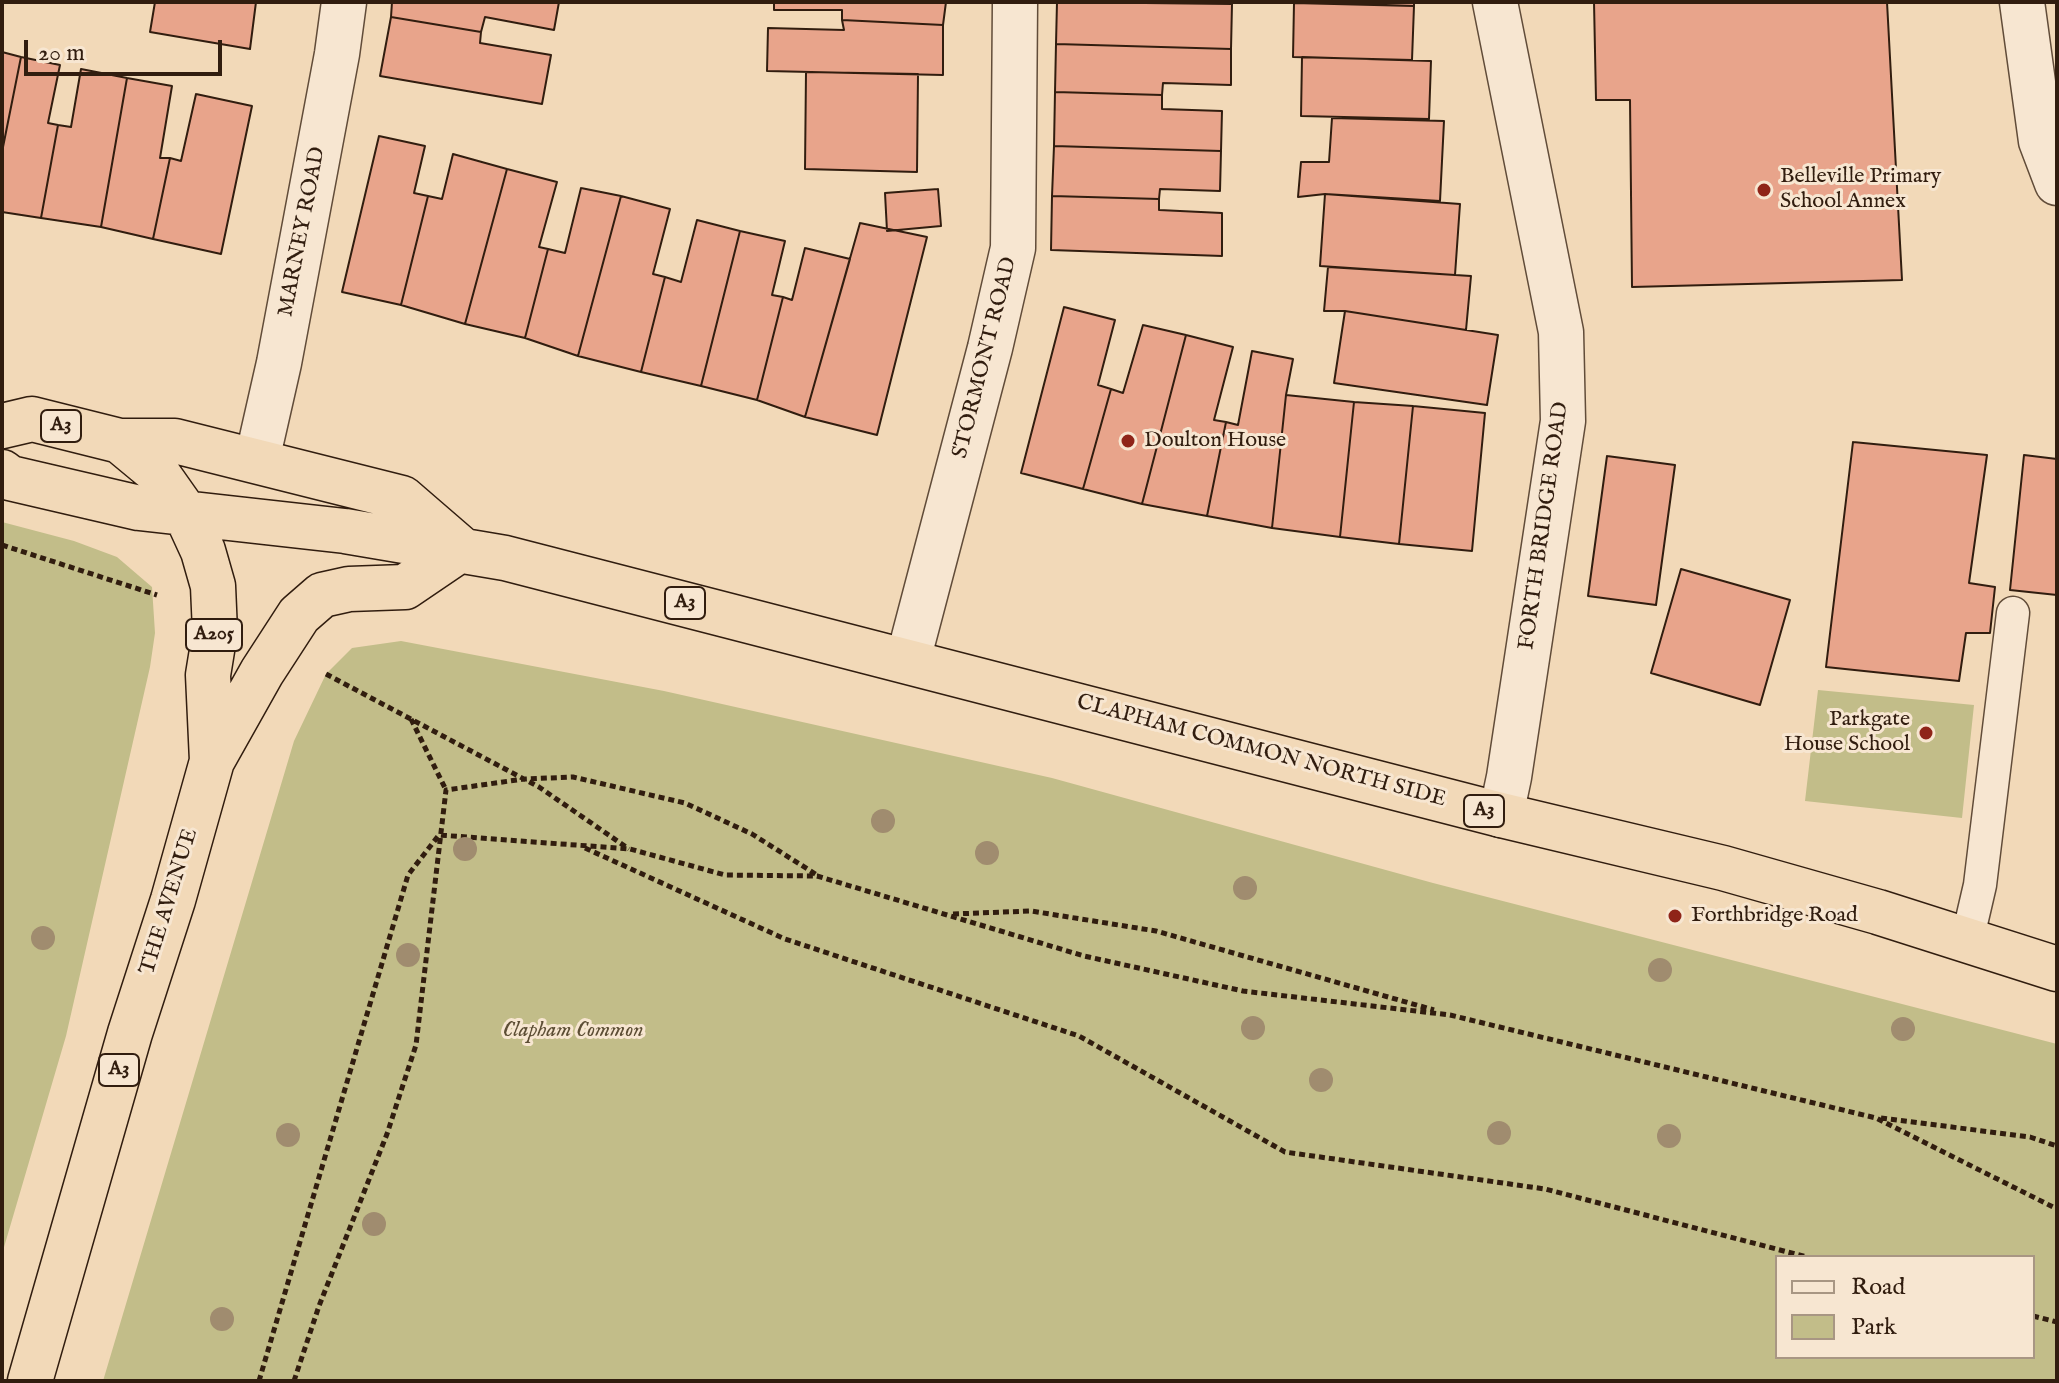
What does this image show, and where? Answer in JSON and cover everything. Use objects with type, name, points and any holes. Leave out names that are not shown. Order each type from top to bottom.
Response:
[{"type":"highway","name":"CLAPHAM COMMON NORTH SIDE","points":[[2,426],[32,419],[120,441],[175,441],[402,498],[461,549],[908,660],[1501,815],[1723,868],[1878,912],[2057,969]]},
{"type":"highway","name":"THE AVENUE","points":[[30,1381],[212,761],[208,675],[215,632],[213,586],[203,551],[186,514],[155,470],[120,441]]},
{"type":"highway","points":[[2,472],[10,478],[125,504],[186,514],[345,531],[461,549]]},
{"type":"highway","name":"A3","points":[[212,761],[262,672],[299,615],[322,595],[349,589],[405,587],[461,549]]},
{"type":"street","name":"MARNEY ROAD","points":[[257,460],[282,347],[344,2]]},
{"type":"street","name":"STORMONT ROAD","points":[[908,660],[990,348],[1013,248],[1015,2]]},
{"type":"street","name":"FORTH BRIDGE ROAD","points":[[1495,2],[1561,332],[1563,421],[1501,815]]},
{"type":"street","points":[[2022,2],[2041,141],[2057,183]]},
{"type":"lane","points":[[1967,941],[1980,885],[2013,613]]},
{"type":"path","points":[[2,545],[154,595]]},
{"type":"path","points":[[326,674],[524,779],[630,849]]},
{"type":"path","points":[[294,1381],[319,1306],[387,1134],[416,1045],[446,790],[410,718]]},
{"type":"path","points":[[446,790],[524,779],[573,777],[685,803],[752,834],[817,876]]},
{"type":"path","points":[[439,835],[630,849],[725,875],[817,876],[1084,956],[1243,991],[1450,1015]]},
{"type":"path","points":[[259,1381],[408,875],[439,835]]},
{"type":"path","points":[[580,846],[785,939],[1079,1036],[1285,1152],[1545,1189],[1799,1255]]},
{"type":"path","points":[[948,915],[1031,911],[1156,931],[1450,1015],[1876,1118],[2030,1137],[2057,1146]]},
{"type":"path","points":[[1876,1118],[2057,1209]]},
{"type":"path","points":[[2035,1316],[2057,1322]]},
{"type":"green space","points":[[2,522],[74,541],[117,557],[152,587],[155,633],[150,667],[66,1036],[2,1254]]},
{"type":"green space","name":"Clapham Common","points":[[401,641],[664,691],[1052,778],[1433,883],[2057,1044],[2057,1381],[103,1381],[294,741],[326,674],[352,648]]},
{"type":"green space","points":[[1818,690],[1974,705],[1962,818],[1805,801]]},
{"type":"building","points":[[155,2],[256,2],[250,49],[150,32]]},
{"type":"building","points":[[392,2],[559,2],[554,30],[485,17],[481,32],[391,17]]},
{"type":"building","points":[[774,2],[946,2],[943,25],[842,20],[842,10],[774,10]]},
{"type":"building","points":[[1057,2],[1232,4],[1231,49],[1056,44]]},
{"type":"building","points":[[1300,2],[1414,2],[1414,6]]},
{"type":"building","name":"Belleville Primary School Annex","points":[[1594,2],[1887,2],[1902,280],[1632,287],[1630,100],[1596,100]]},
{"type":"building","points":[[1294,3],[1414,6],[1412,60],[1293,57]]},
{"type":"building","points":[[391,17],[481,32],[480,43],[551,55],[542,104],[380,76]]},
{"type":"building","points":[[842,20],[943,25],[943,75],[767,71],[768,28],[844,30]]},
{"type":"building","points":[[1056,44],[1231,49],[1231,85],[1163,83],[1162,95],[1055,92]]},
{"type":"building","points":[[2,52],[21,57],[2,152]]},
{"type":"building","points":[[21,57],[60,65],[48,123],[58,125],[41,218],[2,212],[2,152]]},
{"type":"building","points":[[1302,57],[1431,61],[1429,119],[1301,116]]},
{"type":"building","points":[[81,69],[127,78],[101,227],[41,218],[58,125],[71,127]]},
{"type":"building","points":[[806,72],[918,74],[917,172],[805,169]]},
{"type":"building","points":[[127,78],[172,86],[160,158],[170,158],[153,239],[101,227]]},
{"type":"building","points":[[1055,92],[1162,95],[1162,109],[1222,111],[1221,151],[1054,146]]},
{"type":"building","points":[[196,94],[252,106],[221,254],[153,239],[170,158],[181,161]]},
{"type":"building","points":[[1332,118],[1444,121],[1440,201],[1325,194],[1298,197],[1301,162],[1329,162]]},
{"type":"building","points":[[379,136],[425,146],[414,193],[428,196],[401,305],[342,292]]},
{"type":"building","points":[[1054,146],[1221,151],[1220,191],[1160,189],[1159,199],[1052,196]]},
{"type":"building","points":[[453,154],[507,169],[465,324],[401,305],[428,196],[442,199]]},
{"type":"building","points":[[507,169],[557,182],[539,247],[548,249],[525,338],[465,324]]},
{"type":"building","points":[[581,188],[621,196],[578,356],[525,338],[548,249],[565,253]]},
{"type":"building","points":[[938,189],[941,226],[887,231],[885,193]]},
{"type":"building","points":[[1325,194],[1460,204],[1455,275],[1320,266]]},
{"type":"building","points":[[621,196],[670,209],[653,274],[665,277],[641,372],[578,356]]},
{"type":"building","points":[[1052,196],[1159,199],[1159,210],[1222,213],[1222,256],[1051,250]]},
{"type":"building","points":[[697,220],[740,231],[701,386],[641,372],[665,277],[681,282]]},
{"type":"building","points":[[860,223],[927,237],[877,435],[805,417]]},
{"type":"building","points":[[740,231],[785,241],[772,295],[783,297],[757,400],[701,386]]},
{"type":"building","points":[[805,248],[850,259],[805,417],[757,400],[783,297],[792,300]]},
{"type":"building","points":[[1328,267],[1471,276],[1466,330],[1345,311],[1324,311]]},
{"type":"building","points":[[1064,307],[1115,320],[1098,385],[1111,389],[1083,489],[1021,473]]},
{"type":"building","points":[[1345,311],[1498,335],[1487,405],[1334,383]]},
{"type":"building","name":"Doulton House","points":[[1143,325],[1186,335],[1142,504],[1083,489],[1111,389],[1123,393]]},
{"type":"building","points":[[1186,335],[1233,347],[1214,420],[1226,422],[1207,516],[1142,504]]},
{"type":"building","points":[[1252,351],[1293,359],[1286,395],[1272,528],[1207,516],[1226,422],[1238,425]]},
{"type":"building","points":[[1286,395],[1354,402],[1340,537],[1272,528]]},
{"type":"building","points":[[1354,402],[1413,406],[1399,544],[1340,537]]},
{"type":"building","points":[[1413,406],[1485,413],[1472,551],[1399,544]]},
{"type":"building","points":[[1853,442],[1987,455],[1969,583],[1995,587],[1990,633],[1966,633],[1959,681],[1826,667]]},
{"type":"building","points":[[2024,455],[2057,459],[2057,595],[2010,590]]},
{"type":"building","points":[[1607,456],[1675,465],[1656,605],[1588,596]]},
{"type":"building","points":[[1681,569],[1790,600],[1760,705],[1651,673]]},
{"type":"place","name":"Belleville Primary School Annex","points":[[1764,190]]},
{"type":"place","name":"Doulton House","points":[[1128,441]]},
{"type":"place","name":"Parkgate House School","points":[[1926,733]]},
{"type":"place","name":"Forthbridge Road","points":[[1675,916]]}]
